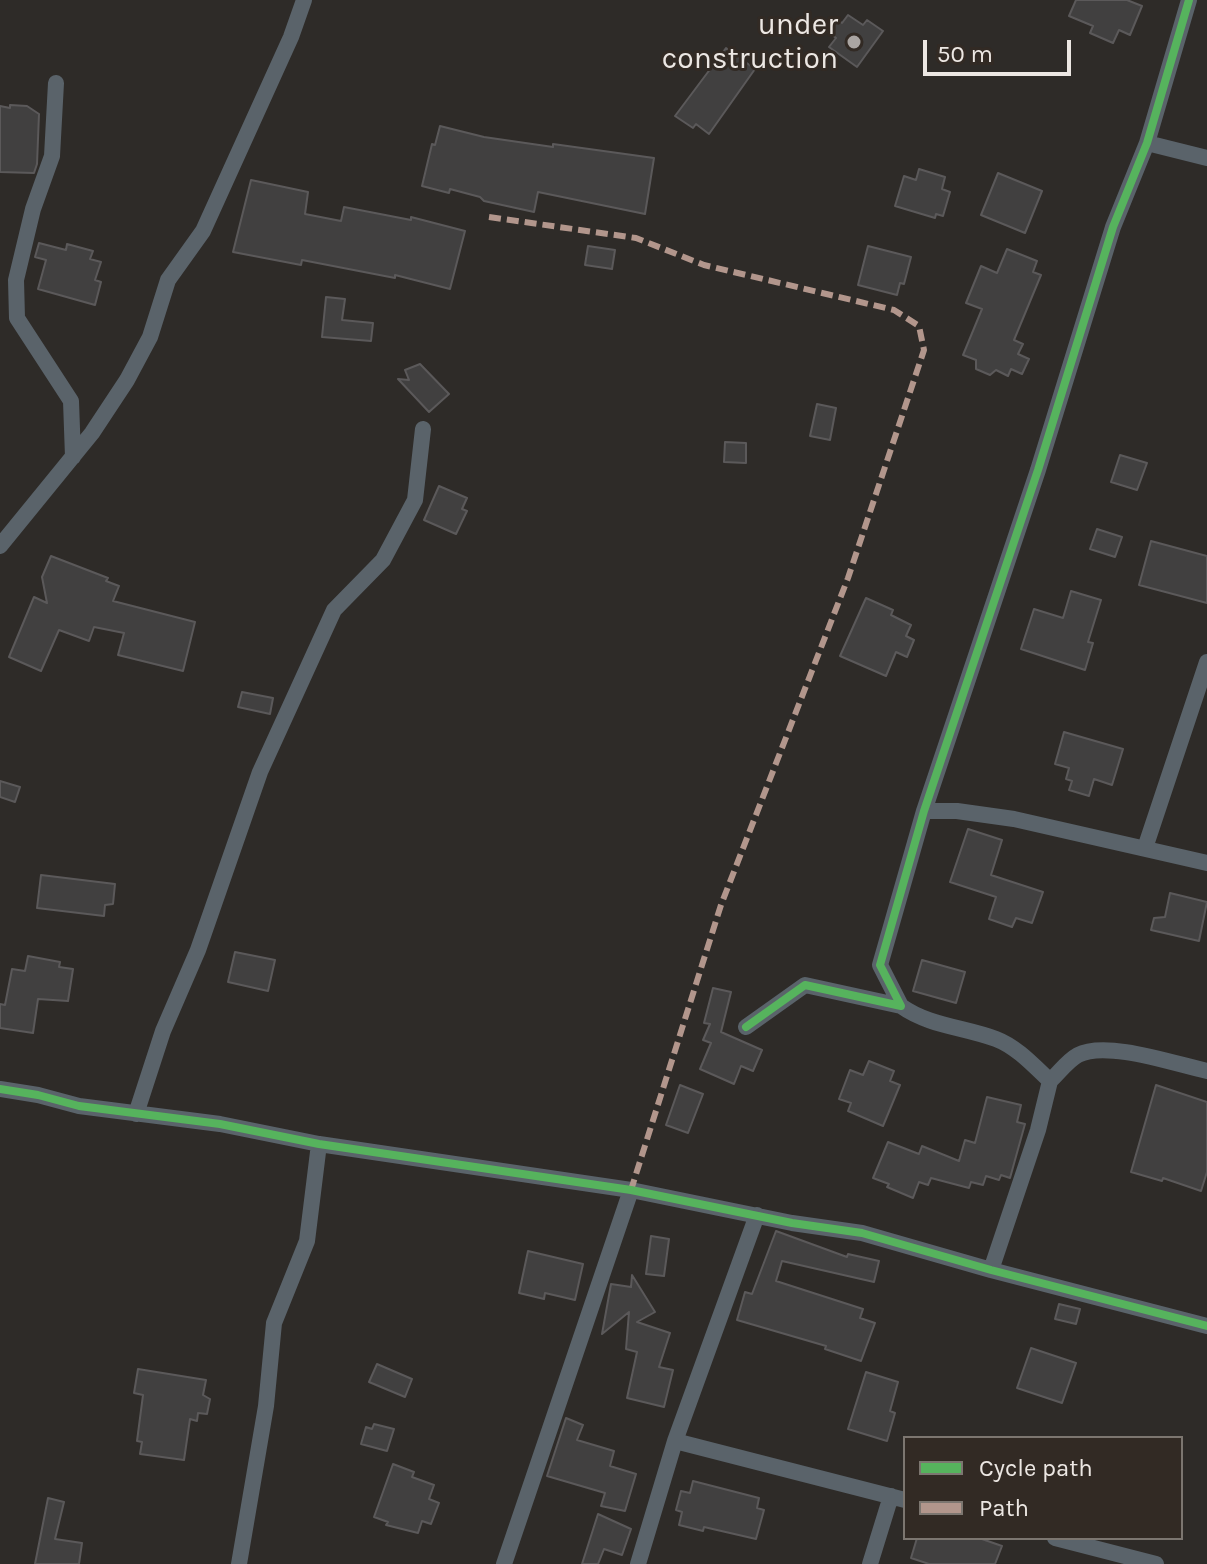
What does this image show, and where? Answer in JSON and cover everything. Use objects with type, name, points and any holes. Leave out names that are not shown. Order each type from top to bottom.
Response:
[{"type":"street","points":[[0,546],[92,433],[127,380],[150,337],[168,280],[203,231],[291,37],[304,0]]},
{"type":"street","points":[[901,1006],[880,965],[924,811],[1038,470],[1113,227],[1147,143],[1189,0]]},
{"type":"street","points":[[56,83],[52,156],[33,209],[16,280],[17,318],[71,401],[73,457]]},
{"type":"street","points":[[1147,143],[1207,158]]},
{"type":"street","points":[[136,1114],[163,1031],[198,950],[260,772],[334,610],[383,560],[415,500],[423,429]]},
{"type":"street","points":[[1145,848],[1207,662]]},
{"type":"street","points":[[924,811],[957,811],[1014,819],[1207,863]]},
{"type":"street","points":[[746,1027],[805,985],[901,1006],[915,1016],[998,1040],[1028,1059],[1050,1081]]},
{"type":"street","points":[[991,1270],[1038,1130],[1050,1081],[1075,1056],[1091,1050],[1118,1052],[1207,1071]]},
{"type":"street","points":[[0,1089],[79,1106],[220,1124],[319,1144],[631,1190],[792,1223],[862,1233],[1207,1326]]},
{"type":"street","points":[[239,1564],[266,1406],[274,1323],[307,1241],[319,1144]]},
{"type":"street","points":[[504,1564],[631,1190]]},
{"type":"street","points":[[638,1564],[675,1441],[757,1215]]},
{"type":"street","points":[[675,1441],[898,1498],[870,1564]]},
{"type":"street","points":[[1063,1540],[1156,1564]]},
{"type":"building","points":[[1076,0],[1127,0],[1142,6],[1130,35],[1119,30],[1113,43],[1090,33],[1093,26],[1069,16]]},
{"type":"building","name":"under construction","points":[[848,15],[863,25],[867,20],[883,31],[857,67],[829,47],[836,38],[826,30],[834,18],[842,23]]},
{"type":"building","points":[[726,48],[755,69],[709,134],[696,124],[693,128],[675,116]]},
{"type":"building","points":[[10,105],[27,106],[39,114],[34,173],[0,172],[0,106],[10,108]]},
{"type":"building","points":[[440,126],[484,137],[654,158],[645,214],[538,192],[534,212],[484,201],[480,197],[450,189],[449,193],[422,186],[432,144],[435,145]]},
{"type":"building","points":[[919,169],[945,177],[942,189],[950,192],[943,216],[936,214],[935,218],[895,206],[904,176],[916,180]]},
{"type":"building","points":[[998,173],[1042,191],[1025,233],[981,215]]},
{"type":"building","points":[[251,180],[308,192],[305,214],[341,221],[344,207],[411,220],[411,217],[465,231],[450,289],[395,275],[395,278],[302,260],[301,265],[233,252]]},
{"type":"building","points":[[39,243],[66,250],[67,244],[93,251],[90,259],[101,262],[95,280],[101,282],[95,305],[38,289],[46,260],[35,257]]},
{"type":"building","points":[[588,246],[615,250],[612,269],[585,265]]},
{"type":"building","points":[[868,246],[911,257],[904,284],[900,283],[897,295],[858,285]]},
{"type":"building","points":[[1007,249],[1037,261],[1033,272],[1041,275],[1014,340],[1023,344],[1018,354],[1029,359],[1022,374],[1011,369],[1008,376],[996,370],[990,375],[976,369],[976,360],[963,355],[982,309],[966,303],[981,266],[997,273]]},
{"type":"building","points":[[326,297],[345,299],[342,320],[373,323],[371,341],[322,337]]},
{"type":"building","points":[[420,364],[449,394],[429,412],[398,379],[409,380],[405,370]]},
{"type":"building","points":[[817,404],[836,408],[830,440],[810,436]]},
{"type":"building","points":[[725,442],[746,443],[746,463],[724,462]]},
{"type":"building","points":[[1120,455],[1147,463],[1137,490],[1111,482]]},
{"type":"building","points":[[439,486],[467,498],[462,509],[467,511],[456,534],[424,520]]},
{"type":"building","points":[[1097,529],[1122,537],[1115,557],[1090,549]]},
{"type":"building","points":[[1151,541],[1207,556],[1207,603],[1139,585]]},
{"type":"building","points":[[51,556],[108,578],[106,581],[119,586],[113,601],[195,622],[183,671],[118,655],[124,633],[94,627],[89,641],[59,630],[41,671],[9,657],[34,597],[47,603],[42,577]]},
{"type":"building","points":[[1071,591],[1101,600],[1088,642],[1093,643],[1085,670],[1021,649],[1034,609],[1063,618]]},
{"type":"building","points":[[866,598],[893,610],[891,615],[911,625],[906,636],[914,640],[907,657],[896,652],[886,676],[840,656]]},
{"type":"building","points":[[242,692],[273,698],[270,714],[238,707]]},
{"type":"building","points":[[1064,732],[1123,749],[1112,785],[1094,779],[1089,796],[1069,790],[1072,781],[1066,779],[1069,768],[1055,764]]},
{"type":"building","points":[[0,781],[20,787],[15,802],[0,797]]},
{"type":"building","points":[[968,829],[1002,840],[991,875],[1043,892],[1032,923],[1016,918],[1012,927],[989,919],[996,897],[950,882]]},
{"type":"building","points":[[41,875],[115,884],[113,904],[105,905],[104,916],[37,908]]},
{"type":"building","points":[[1170,893],[1207,902],[1199,941],[1151,930],[1154,918],[1165,917]]},
{"type":"building","points":[[235,952],[275,960],[268,991],[228,982]]},
{"type":"building","points":[[28,956],[60,962],[59,967],[73,969],[68,1001],[38,999],[33,1033],[0,1028],[0,1004],[5,1005],[12,969],[25,971]]},
{"type":"building","points":[[922,960],[965,972],[956,1003],[913,991]]},
{"type":"building","points":[[713,988],[731,992],[721,1032],[762,1050],[753,1071],[741,1066],[734,1084],[700,1069],[711,1043],[703,1040],[710,1024],[704,1023]]},
{"type":"building","points":[[869,1061],[894,1071],[890,1081],[900,1085],[883,1126],[848,1111],[851,1103],[839,1099],[850,1070],[863,1075]]},
{"type":"building","points":[[680,1085],[703,1094],[688,1133],[666,1125]]},
{"type":"building","points":[[1156,1085],[1207,1102],[1207,1172],[1201,1191],[1163,1178],[1162,1181],[1131,1172]]},
{"type":"building","points":[[987,1097],[1021,1105],[1017,1122],[1025,1124],[1010,1178],[1001,1175],[999,1180],[986,1176],[983,1185],[971,1182],[969,1188],[931,1178],[928,1185],[919,1182],[913,1198],[873,1178],[888,1142],[919,1154],[922,1146],[959,1161],[965,1140],[975,1143]]},
{"type":"building","points":[[776,1231],[847,1257],[848,1254],[879,1261],[874,1282],[782,1261],[776,1281],[863,1309],[860,1318],[875,1323],[861,1361],[825,1349],[826,1346],[737,1320],[745,1292],[752,1294]]},
{"type":"building","points":[[651,1236],[669,1239],[664,1276],[646,1274]]},
{"type":"building","points":[[528,1251],[583,1264],[575,1300],[545,1293],[544,1299],[519,1293]]},
{"type":"building","points":[[632,1275],[655,1312],[637,1322],[670,1333],[659,1367],[673,1370],[664,1407],[627,1398],[637,1352],[626,1349],[629,1312],[602,1334],[611,1284],[631,1287]]},
{"type":"building","points":[[1059,1304],[1080,1309],[1076,1324],[1055,1319]]},
{"type":"building","points":[[1031,1348],[1076,1363],[1062,1403],[1017,1388]]},
{"type":"building","points":[[377,1364],[412,1379],[405,1397],[369,1382]]},
{"type":"building","points":[[138,1369],[206,1380],[203,1395],[210,1399],[207,1414],[198,1413],[197,1421],[190,1419],[184,1460],[140,1454],[142,1442],[137,1441],[143,1395],[134,1393]]},
{"type":"building","points":[[866,1372],[898,1382],[890,1411],[895,1413],[887,1441],[848,1429]]},
{"type":"building","points":[[566,1418],[583,1425],[577,1440],[614,1451],[610,1466],[636,1474],[625,1511],[601,1506],[605,1493],[547,1476]]},
{"type":"building","points":[[374,1424],[394,1429],[387,1451],[361,1444],[366,1427],[372,1429]]},
{"type":"building","points":[[393,1464],[414,1472],[412,1477],[434,1485],[429,1499],[439,1503],[431,1524],[422,1521],[418,1533],[386,1525],[388,1522],[374,1517]]},
{"type":"building","points":[[693,1481],[759,1498],[757,1508],[764,1510],[756,1539],[704,1527],[703,1531],[679,1525],[682,1512],[676,1510],[681,1491],[690,1493]]},
{"type":"building","points":[[48,1498],[64,1502],[55,1539],[82,1543],[79,1564],[35,1564]]},
{"type":"building","points":[[598,1514],[631,1529],[622,1555],[604,1549],[598,1564],[582,1564]]},
{"type":"building","points":[[916,1540],[985,1540],[1002,1546],[995,1564],[929,1564],[911,1558]]},
{"type":"marked path","points":[[489,217],[636,238],[704,265],[894,310],[919,326],[924,350],[848,578],[721,905],[631,1190]]},
{"type":"cycle path","points":[[746,1027],[805,985],[901,1006],[880,965],[924,811],[1038,470],[1113,227],[1147,143],[1189,0]]},
{"type":"cycle path","points":[[0,1089],[79,1106],[220,1124],[319,1144],[631,1190],[792,1223],[862,1233],[1207,1326]]},
{"type":"place","name":"under construction","points":[[854,42]]}]
